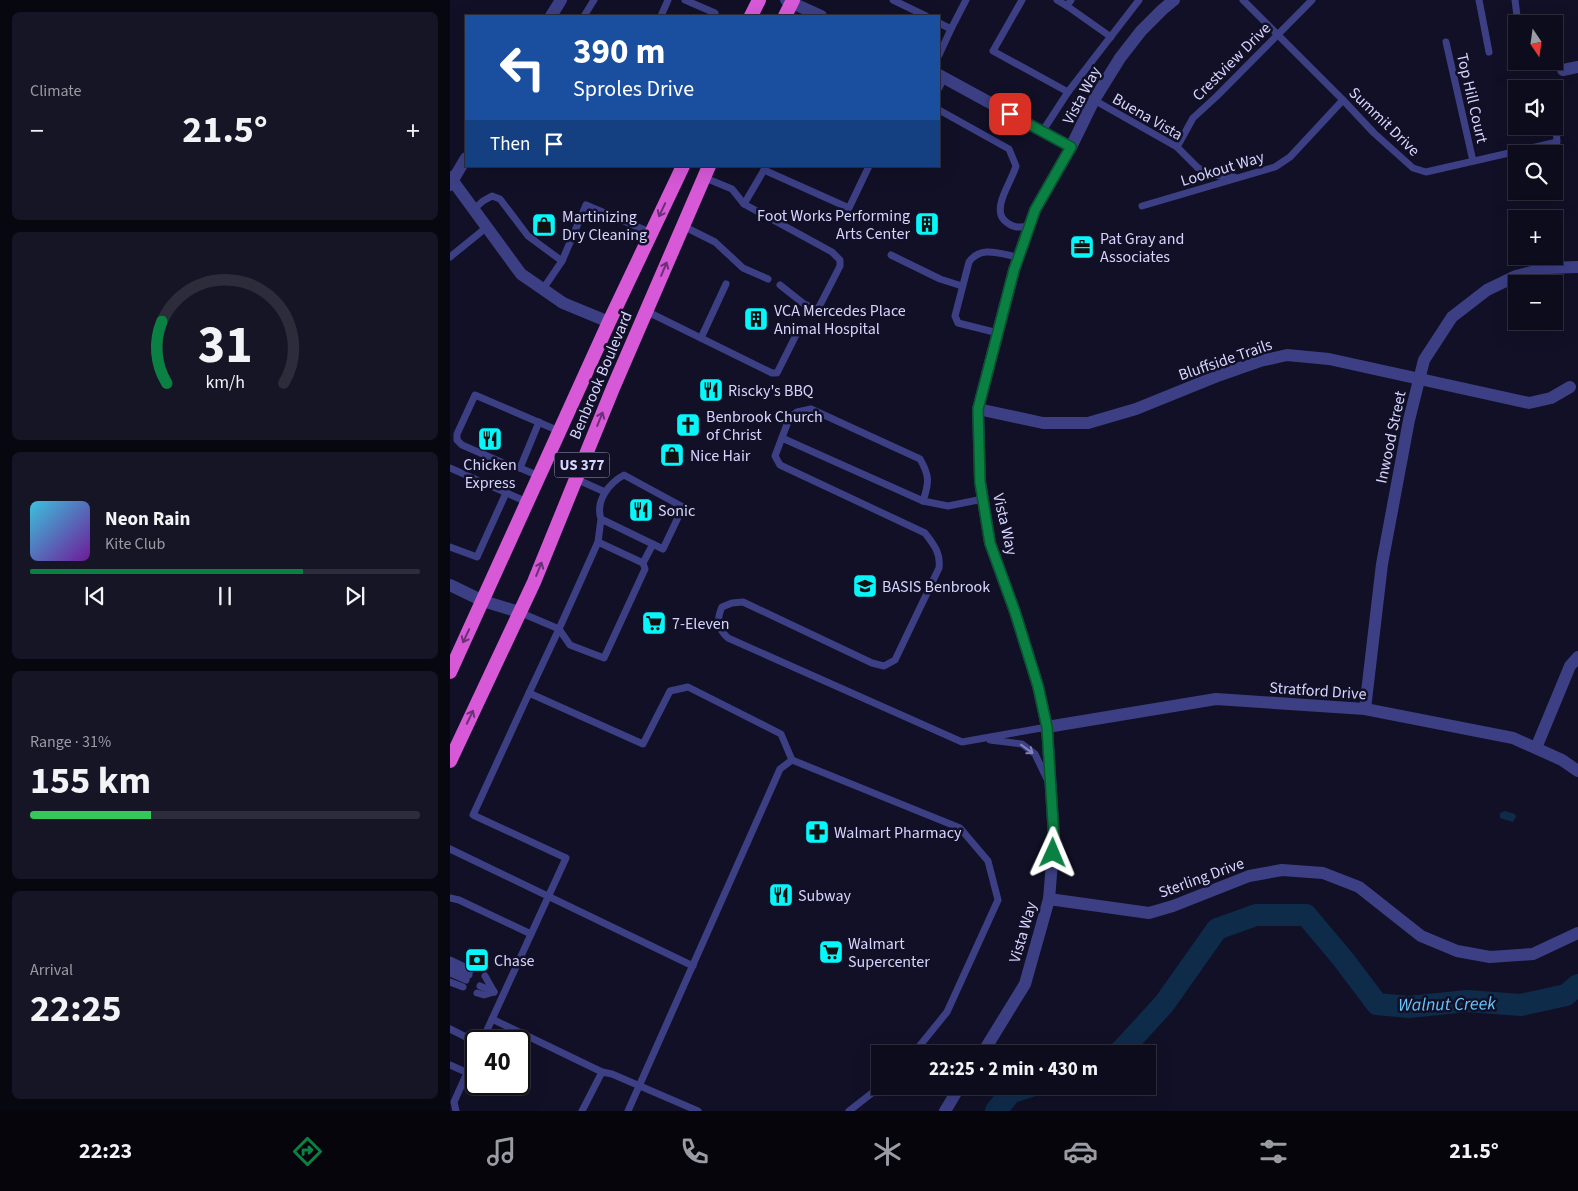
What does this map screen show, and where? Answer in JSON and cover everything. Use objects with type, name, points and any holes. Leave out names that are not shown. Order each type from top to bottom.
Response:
[{"type":"highway","points":[[752,15],[759,0]]},
{"type":"highway","points":[[785,15],[790,1]]},
{"type":"highway","name":"Benbrook Boulevard","points":[[450,672],[609,322],[683,167]]},
{"type":"highway","name":"Benbrook Boulevard","points":[[450,761],[534,582],[706,172]]},
{"type":"street","points":[[552,15],[560,0]]},
{"type":"street","name":"Vista Way","points":[[987,1045],[1024,984],[1049,899],[1054,838],[1047,727],[1038,686],[1015,612],[990,543],[980,482],[978,409],[1018,257],[1035,210],[1071,147],[1094,100],[1120,58],[1141,31],[1174,0]]},
{"type":"street","points":[[790,1],[819,15]]},
{"type":"street","points":[[1563,70],[1578,67]]},
{"type":"street","points":[[941,81],[1071,147]]},
{"type":"street","points":[[465,160],[451,181],[522,274],[563,303],[609,322]]},
{"type":"street","name":"Inwood Street","points":[[1365,709],[1382,564],[1409,420],[1424,360],[1452,317],[1487,290],[1516,276],[1548,268],[1578,267]]},
{"type":"street","name":"Bluffside Trails","points":[[978,409],[1043,423],[1088,422],[1136,409],[1220,375],[1260,361],[1287,355],[1329,359],[1529,403],[1551,398],[1570,386]]},
{"type":"street","points":[[450,585],[483,600],[519,612]]},
{"type":"street","points":[[1536,748],[1570,666],[1578,657]]},
{"type":"street","name":"Stratford Drive","points":[[1047,727],[1216,699],[1365,709],[1513,738],[1562,760],[1578,771]]},
{"type":"street","name":"Sterling Drive","points":[[1049,899],[1149,913],[1173,906],[1248,876],[1282,870],[1323,873],[1359,887],[1421,936],[1457,951],[1490,957],[1533,954],[1578,933]]},
{"type":"street","points":[[945,1111],[955,1095]]},
{"type":"lane","points":[[585,15],[594,0]]},
{"type":"lane","points":[[661,15],[668,0]]},
{"type":"lane","points":[[685,0],[715,13],[714,15]]},
{"type":"lane","points":[[893,0],[924,15]]},
{"type":"lane","points":[[940,53],[966,0]]},
{"type":"lane","points":[[1022,0],[992,51],[1068,92]]},
{"type":"lane","points":[[1057,0],[1069,3],[1111,37]]},
{"type":"lane","points":[[1042,132],[1068,92],[1139,0]]},
{"type":"lane","name":"Summit Drive","points":[[1243,0],[1374,133],[1413,168],[1426,172],[1557,142],[1557,135]]},
{"type":"lane","name":"Crestview Drive","points":[[1177,147],[1193,118],[1218,96],[1312,0]]},
{"type":"lane","points":[[1479,0],[1489,52]]},
{"type":"lane","points":[[1515,0],[1517,15]]},
{"type":"lane","points":[[940,24],[951,29]]},
{"type":"lane","name":"Top Hill Court","points":[[1446,42],[1473,161]]},
{"type":"lane","name":"Buena Vista","points":[[1094,100],[1177,147],[1198,168],[1219,176],[1242,177]]},
{"type":"lane","name":"Lookout Way","points":[[1142,206],[1275,167],[1290,157],[1343,100]]},
{"type":"lane","points":[[940,111],[1009,149],[1016,166],[1004,193],[999,209],[1000,216],[1010,226],[1019,228],[1029,226]]},
{"type":"lane","points":[[744,204],[765,168],[849,208],[869,167]]},
{"type":"lane","points":[[706,172],[732,189],[744,204],[832,252],[840,260],[840,266],[819,307],[815,309],[804,304],[780,285]]},
{"type":"lane","points":[[474,209],[492,196],[500,200],[528,236],[562,261]]},
{"type":"lane","points":[[543,289],[562,261],[586,205],[652,233]]},
{"type":"lane","points":[[682,226],[715,242],[744,268],[768,279]]},
{"type":"lane","points":[[450,257],[487,227]]},
{"type":"lane","points":[[998,333],[958,323],[955,316],[962,286],[969,262],[974,256],[985,251],[1018,257]]},
{"type":"lane","points":[[891,255],[940,279],[962,286]]},
{"type":"lane","points":[[700,338],[726,284]]},
{"type":"lane","points":[[646,312],[772,373],[777,373],[797,333]]},
{"type":"lane","points":[[539,476],[520,468],[508,466],[462,445],[457,440],[457,434],[475,395],[560,431]]},
{"type":"lane","points":[[923,501],[928,486],[927,471],[920,459],[812,409],[797,412],[790,419],[775,456],[780,466],[925,533],[935,547],[940,559],[939,568],[895,660],[884,666],[872,663],[743,602],[732,603],[722,607],[718,616],[718,623],[722,633],[728,638],[962,742],[1047,727]]},
{"type":"lane","points":[[520,468],[539,422]]},
{"type":"lane","points":[[782,438],[923,501],[948,506],[983,499]]},
{"type":"lane","points":[[450,468],[527,502]]},
{"type":"lane","points":[[487,1030],[566,858],[473,815],[598,542],[601,519],[598,510],[605,492],[616,479],[624,475],[683,507],[662,549],[601,519]]},
{"type":"lane","points":[[576,479],[605,492]]},
{"type":"lane","points":[[450,546],[477,557],[506,493]]},
{"type":"lane","points":[[598,542],[643,563]]},
{"type":"lane","points":[[519,612],[559,629],[570,645],[604,658],[645,569],[643,563],[653,544]]},
{"type":"lane","points":[[529,693],[644,744],[670,691],[688,687],[782,734],[792,760],[960,828],[988,861],[998,900],[947,1012],[920,1045]]},
{"type":"lane","points":[[982,738],[1022,744],[1035,754],[1051,788]]},
{"type":"lane","points":[[628,1111],[780,770],[792,760]]},
{"type":"lane","points":[[450,849],[693,966]]},
{"type":"lane","points":[[450,898],[459,900],[531,934]]},
{"type":"lane","points":[[450,960],[467,978]]},
{"type":"lane","points":[[450,966],[467,978]]},
{"type":"lane","points":[[450,973],[467,978]]},
{"type":"lane","points":[[450,982],[467,978]]},
{"type":"lane","points":[[492,988],[484,995],[481,984],[492,988],[503,996]]},
{"type":"lane","points":[[492,1019],[602,1072],[612,1074],[698,1111]]},
{"type":"lane","points":[[450,1029],[465,1036]]},
{"type":"lane","points":[[450,1064],[465,1072]]},
{"type":"lane","points":[[582,1111],[602,1072]]},
{"type":"lane","points":[[456,1111],[454,1102],[465,1079]]},
{"type":"lane","points":[[849,1111],[871,1094]]},
{"type":"water","points":[[1505,811],[1515,814],[1516,817],[1513,822],[1500,818],[1500,813]]},
{"type":"waterway","name":"Walnut Creek","points":[[1126,1045],[1164,1004],[1217,929],[1256,915],[1306,915],[1377,1004],[1409,1007],[1467,1001],[1521,1005],[1566,995],[1578,985]]},
{"type":"waterway","name":"Walnut Creek","points":[[996,1111],[1008,1095]]},
{"type":"place","name":"Foot Works Performing Arts Center","points":[[927,224]]},
{"type":"place","name":"Martinizing Dry Cleaning","points":[[544,225]]},
{"type":"place","name":"Pat Gray and Associates","points":[[1082,247]]},
{"type":"place","name":"VCA Mercedes Place Animal Hospital","points":[[756,319]]},
{"type":"place","name":"Riscky's BBQ","points":[[711,390]]},
{"type":"place","name":"Benbrook Church of Christ","points":[[688,425]]},
{"type":"place","name":"Chicken Express","points":[[490,439]]},
{"type":"place","name":"Nice Hair","points":[[672,455]]},
{"type":"place","name":"Sonic","points":[[641,510]]},
{"type":"place","name":"BASIS Benbrook","points":[[865,586]]},
{"type":"place","name":"7-Eleven","points":[[654,623]]},
{"type":"place","name":"Walmart Pharmacy","points":[[817,832]]},
{"type":"place","name":"Subway","points":[[781,895]]},
{"type":"place","name":"Walmart Supercenter","points":[[831,952]]},
{"type":"place","name":"Chase","points":[[477,960]]},
{"type":"route","points":[[1010,114],[1064,145],[1071,147],[1035,210],[1014,270],[978,409],[980,482],[990,543],[1015,612],[1038,686],[1047,727],[1054,838],[1053,853]]}]
